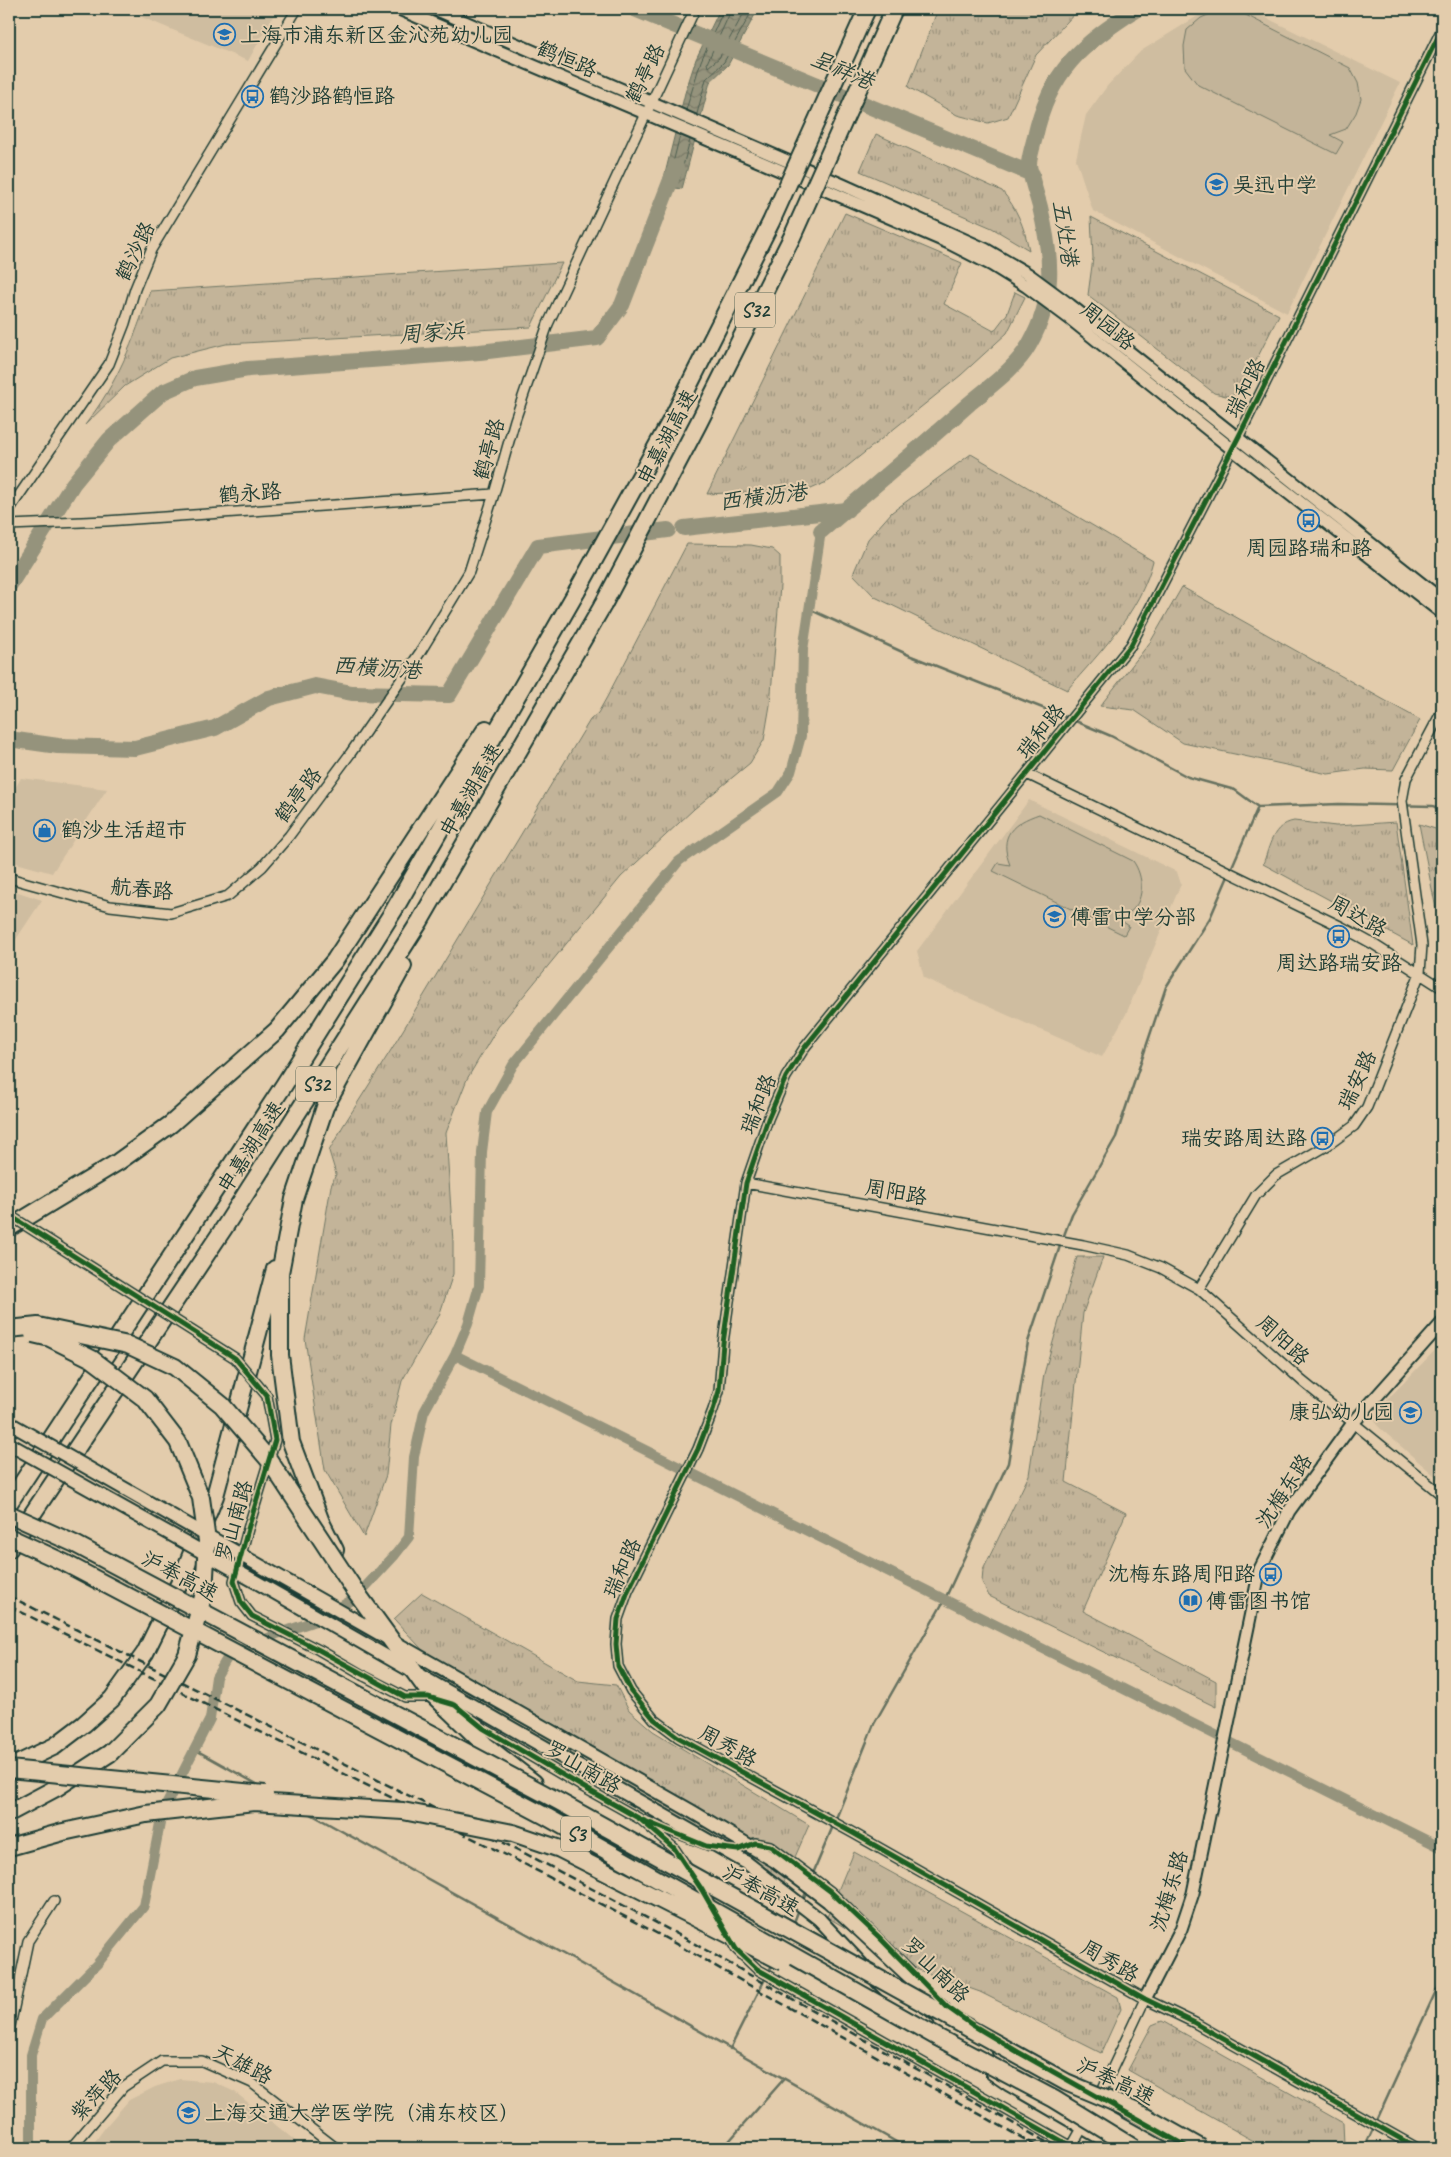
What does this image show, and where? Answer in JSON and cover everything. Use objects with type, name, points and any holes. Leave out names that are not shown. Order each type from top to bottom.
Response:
[{"type":"highway","name":"申嘉湖高速","points":[[9,1503],[284,1085],[394,910],[577,591],[675,413],[772,222],[867,9]]},
{"type":"highway","name":"申嘉湖高速","points":[[9,1550],[224,1228],[420,921],[602,605],[698,424],[792,237],[894,9]]},
{"type":"highway","points":[[9,1228],[118,1162],[171,1124],[276,1030],[335,960],[577,591]]},
{"type":"highway","points":[[9,1769],[55,1746],[84,1724],[112,1699],[145,1653],[180,1582],[215,1496],[294,1199],[325,1107],[602,605]]},
{"type":"highway","points":[[9,1223],[59,1197]]},
{"type":"highway","points":[[294,1199],[280,1273],[280,1356],[292,1442],[321,1522],[354,1589]]},
{"type":"highway","points":[[9,1329],[38,1326],[128,1344],[176,1367],[222,1405],[269,1460],[354,1589],[426,1688],[485,1745],[558,1801]]},
{"type":"highway","points":[[9,1329],[50,1338],[92,1359],[145,1399],[178,1442],[201,1498],[207,1541],[204,1593],[187,1655],[158,1705],[110,1753],[56,1788],[9,1813]]},
{"type":"highway","name":"沪奉高速","points":[[9,1514],[75,1544],[558,1801],[1066,2082],[1135,2112],[1201,2148]]},
{"type":"highway","name":"沪奉高速","points":[[9,1537],[65,1563],[547,1817],[937,2037],[1054,2099],[1134,2148]]},
{"type":"highway","points":[[9,1769],[158,1782],[404,1811],[513,1833],[560,1849],[735,1938],[937,2037]]},
{"type":"highway","points":[[9,1847],[63,1832],[146,1814],[254,1802],[404,1811]]},
{"type":"main road","name":"罗山南路","points":[[9,1423],[691,1811],[775,1861],[828,1901],[941,2007],[1020,2068],[1096,2103],[1163,2148]]},
{"type":"main road","name":"罗山南路","points":[[9,1444],[266,1588],[746,1863],[819,1919],[893,1997],[931,2028],[1008,2084],[1118,2148]]},
{"type":"street","name":"鹤沙路","points":[[9,510],[109,364],[125,323],[134,289],[151,250],[297,9]]},
{"type":"street","name":"鹤恒路","points":[[399,9],[646,112],[667,115]]},
{"type":"street","name":"鹤恒路","points":[[435,9],[650,101],[667,115]]},
{"type":"street","name":"鹤亭路","points":[[262,867],[289,836],[375,718],[402,679],[469,572],[515,420],[548,324],[650,101],[695,9]]},
{"type":"street","name":"瑞和路","points":[[631,1691],[618,1666],[616,1644],[618,1619],[628,1591],[698,1449],[719,1391],[723,1343],[746,1183],[768,1119],[786,1077],[805,1047],[1131,645],[1232,450],[1442,29]]},
{"type":"street","points":[[667,115],[709,133]]},
{"type":"street","name":"周园路","points":[[709,133],[985,249],[1028,274],[1239,436],[1442,600]]},
{"type":"street","name":"周园路","points":[[709,133],[948,243],[992,265],[1026,286],[1069,318],[1232,450],[1442,613]]},
{"type":"street","name":"鹤永路","points":[[12,525],[106,521],[494,494]]},
{"type":"street","name":"瑞安路","points":[[1199,1288],[1256,1195],[1276,1175],[1354,1126],[1367,1107],[1420,973],[1422,945],[1402,801],[1406,780],[1442,711]]},
{"type":"street","name":"周达路","points":[[1027,774],[1253,882],[1342,927],[1442,988]]},
{"type":"street","name":"航春路","points":[[9,878],[110,906],[171,913],[228,896],[262,867]]},
{"type":"street","name":"周阳路","points":[[746,1183],[1083,1245],[1128,1255],[1161,1268],[1199,1288],[1302,1381],[1442,1494]]},
{"type":"street","name":"罗山南路","points":[[9,1215],[235,1358],[267,1396],[275,1440],[234,1581],[241,1602],[252,1616],[405,1697],[428,1697],[455,1704],[483,1728],[583,1788],[640,1818],[706,1846],[738,1850],[755,1843],[770,1846],[830,1891],[879,1937],[947,2007],[1096,2103],[1189,2148]]},
{"type":"street","name":"沈梅东路","points":[[1145,1999],[1181,1929],[1192,1893],[1260,1569],[1289,1511],[1353,1423],[1442,1323]]},
{"type":"street","name":"周秀路","points":[[631,1691],[654,1719],[667,1730],[718,1760],[853,1833],[1145,1999],[1195,2023],[1417,2148]]},
{"type":"street","name":"罗山南路","points":[[640,1818],[674,1848],[702,1890],[736,1949],[758,1969],[1072,2148]]},
{"type":"street","points":[[9,2030],[28,1941],[54,1901]]},
{"type":"street","points":[[1072,2148],[1096,2103],[1145,1999]]},
{"type":"street","name":"紫萍路","points":[[71,2148],[123,2087],[162,2061],[177,2061]]},
{"type":"street","name":"天雄路","points":[[177,2061],[202,2061],[252,2083],[336,2148]]},
{"type":"shaded area","name":"上海市浦东新区金沁苑幼儿园","points":[[122,9],[277,9],[248,61]]},
{"type":"shaded area","name":"吴迅中学","points":[[1214,9],[1248,9],[1400,83],[1287,313],[1093,211],[1076,159],[1086,115],[1108,85],[1141,51],[1196,17]]},
{"type":"shaded area","name":"鹤沙生活超市","points":[[21,778],[107,789],[52,873],[9,861],[9,799]]},
{"type":"shaded area","name":"傅雷中学分部","points":[[1029,800],[1177,872],[1181,884],[1126,1014],[1102,1057],[924,978],[917,951]]},
{"type":"shaded area","points":[[9,889],[42,900],[9,950]]},
{"type":"shaded area","name":"康弘幼儿园","points":[[1442,1343],[1442,1482],[1381,1429],[1376,1424],[1375,1417],[1381,1406]]},
{"type":"shaded area","name":"上海交通大学医学院（浦东校区）","points":[[180,2079],[213,2082],[235,2092],[304,2148],[90,2148],[129,2100],[155,2087]]},
{"type":"green space","points":[[938,9],[1079,9],[1036,55],[1008,117],[988,123],[957,115],[908,87]]},
{"type":"green space","points":[[1221,9],[1234,9],[1350,68],[1358,83],[1361,99],[1356,113],[1346,129],[1330,135],[1343,142],[1336,154],[1198,85],[1185,68],[1184,46],[1187,30],[1201,18]]},
{"type":"green space","points":[[876,134],[1002,191],[1012,204],[1019,218],[1029,250],[992,228],[860,171]]},
{"type":"green space","points":[[845,213],[962,263],[944,304],[994,331],[1007,314],[1015,292],[1025,297],[1007,333],[961,375],[829,481],[811,489],[707,494]]},
{"type":"green space","points":[[1091,217],[1279,315],[1239,394],[1226,396],[1214,393],[1088,295],[1093,258]]},
{"type":"green space","points":[[562,263],[531,327],[226,344],[170,358],[125,386],[85,425],[107,393],[124,361],[150,291]]},
{"type":"green space","points":[[971,454],[1153,561],[1147,580],[1129,614],[1106,645],[1067,690],[875,597],[853,574],[868,539],[892,512]]},
{"type":"green space","points":[[687,544],[751,545],[772,549],[780,556],[780,586],[770,705],[764,740],[750,763],[694,809],[621,877],[498,1027],[467,1079],[446,1133],[453,1242],[453,1274],[439,1316],[402,1381],[391,1425],[386,1475],[364,1537],[325,1470],[305,1339],[331,1186],[336,1174],[329,1151],[590,720],[598,713]]},
{"type":"green space","points":[[1182,587],[1420,720],[1393,770],[1365,769],[1328,774],[1183,743],[1134,710],[1100,706],[1151,641]]},
{"type":"green space","points":[[1039,814],[1133,861],[1141,881],[1141,889],[1138,903],[1133,909],[1127,914],[1116,917],[1129,926],[1124,935],[993,871],[998,863],[1010,865],[1006,846],[1010,832],[1015,826]]},
{"type":"green space","points":[[1294,821],[1336,826],[1396,822],[1413,945],[1263,864],[1276,832],[1287,823]]},
{"type":"green space","points":[[1419,824],[1442,831],[1442,967],[1440,929]]},
{"type":"green space","points":[[1077,1257],[1103,1257],[1083,1313],[1066,1482],[1126,1513],[1083,1611],[1216,1681],[1216,1707],[989,1596],[982,1582],[983,1570],[1029,1475],[1044,1374]]},
{"type":"green space","points":[[422,1593],[578,1681],[616,1685],[629,1710],[653,1731],[809,1825],[781,1889],[521,1742],[478,1710],[394,1619]]},
{"type":"green space","points":[[854,1852],[1118,1997],[1121,2009],[1101,2053],[980,1992],[916,1969],[827,1917]]},
{"type":"green space","points":[[1162,2021],[1343,2123],[1344,2144],[1342,2148],[1266,2148],[1128,2070],[1152,2025]]},
{"type":"water","points":[[720,9],[758,9],[728,65],[710,82],[682,189],[662,186],[685,93],[696,59]]},
{"type":"waterway","name":"呈祥港","points":[[635,9],[1032,174]]},
{"type":"waterway","name":"五灶港","points":[[821,531],[1002,376],[1029,345],[1044,311],[1049,277],[1049,260],[1044,225],[1029,168],[1041,114],[1059,76],[1071,61],[1100,34],[1137,9]]},
{"type":"waterway","name":"周家浜","points":[[9,586],[73,484],[109,440],[163,392],[195,378],[248,369],[480,352],[597,338],[622,305],[676,167]]},
{"type":"waterway","name":"西横沥港","points":[[684,528],[847,510]]},
{"type":"waterway","name":"西横沥港","points":[[9,739],[58,746],[135,748],[215,728],[269,698],[315,686],[352,693],[449,695],[538,546],[668,530]]},
{"type":"waterway","points":[[28,2148],[31,2143],[31,2055],[42,2019],[97,1964],[144,1906],[162,1813],[210,1719],[216,1677],[229,1655],[277,1634],[318,1620],[355,1598],[409,1537],[414,1457],[424,1412],[455,1355],[468,1324],[479,1286],[482,1152],[487,1112],[513,1065],[679,861],[778,792],[791,772],[801,736],[803,650],[821,531]]},
{"type":"waterway","points":[[809,609],[911,656],[1068,718]]},
{"type":"waterway","points":[[1073,720],[1111,736],[1188,777],[1235,790],[1258,807],[1339,804],[1433,806],[1442,811]]},
{"type":"waterway","points":[[1231,869],[1258,807]]},
{"type":"waterway","points":[[1063,1238],[1072,1214],[1116,1137],[1166,987],[1210,918],[1229,874]]},
{"type":"waterway","points":[[835,1821],[874,1724],[945,1599],[1008,1463],[1028,1342],[1061,1243]]},
{"type":"waterway","points":[[455,1355],[1442,1848]]},
{"type":"waterway","points":[[194,1749],[262,1787]]},
{"type":"waterway","points":[[309,1813],[907,2148]]},
{"type":"waterway","points":[[812,1876],[833,1826]]},
{"type":"waterway","points":[[802,1902],[807,1890]]},
{"type":"waterway","points":[[793,1925],[799,1909]]},
{"type":"waterway","points":[[730,2049],[773,1963]]},
{"type":"waterway","points":[[1376,2122],[1442,1978]]},
{"type":"waterway","points":[[723,2148],[783,2080]]},
{"type":"waterway","points":[[1364,2148],[1374,2127]]},
{"type":"railway","points":[[9,1596],[534,1858],[679,1935],[1057,2148]]},
{"type":"railway","points":[[9,1606],[526,1865],[658,1934],[1040,2148]]},
{"type":"cycle path","points":[[1417,2148],[1195,2023],[1145,1999],[853,1833],[678,1737],[654,1719],[631,1691],[618,1666],[616,1644],[618,1619],[628,1591],[698,1449],[719,1391],[723,1343],[746,1183],[768,1119],[786,1077],[805,1047],[1131,645],[1239,436],[1442,29]]},
{"type":"cycle path","points":[[9,1215],[235,1358],[267,1396],[275,1440],[234,1581],[241,1602],[252,1616],[405,1697],[428,1697],[455,1705],[483,1728],[640,1819]]},
{"type":"cycle path","points":[[1074,2148],[757,1969],[736,1949],[702,1890],[674,1848],[640,1819],[706,1846],[738,1850],[755,1843],[770,1846],[830,1891],[879,1937],[947,2007],[971,2024],[1018,2052],[1189,2148]]},
{"type":"place","name":"上海市浦东新区金沁苑幼儿园","points":[[224,35]]},
{"type":"place","name":"鹤沙路鹤恒路","points":[[253,96]]},
{"type":"place","name":"吴迅中学","points":[[1217,185]]},
{"type":"place","name":"周园路瑞和路","points":[[1309,521]]},
{"type":"place","name":"鹤沙生活超市","points":[[45,830]]},
{"type":"place","name":"傅雷中学分部","points":[[1054,917]]},
{"type":"place","name":"周达路瑞安路","points":[[1339,936]]},
{"type":"place","name":"瑞安路周达路","points":[[1323,1138]]},
{"type":"place","name":"康弘幼儿园","points":[[1410,1412]]},
{"type":"place","name":"沈梅东路周阳路","points":[[1271,1574]]},
{"type":"place","name":"傅雷图书馆","points":[[1190,1601]]},
{"type":"place","name":"上海交通大学医学院（浦东校区）","points":[[189,2113]]}]
